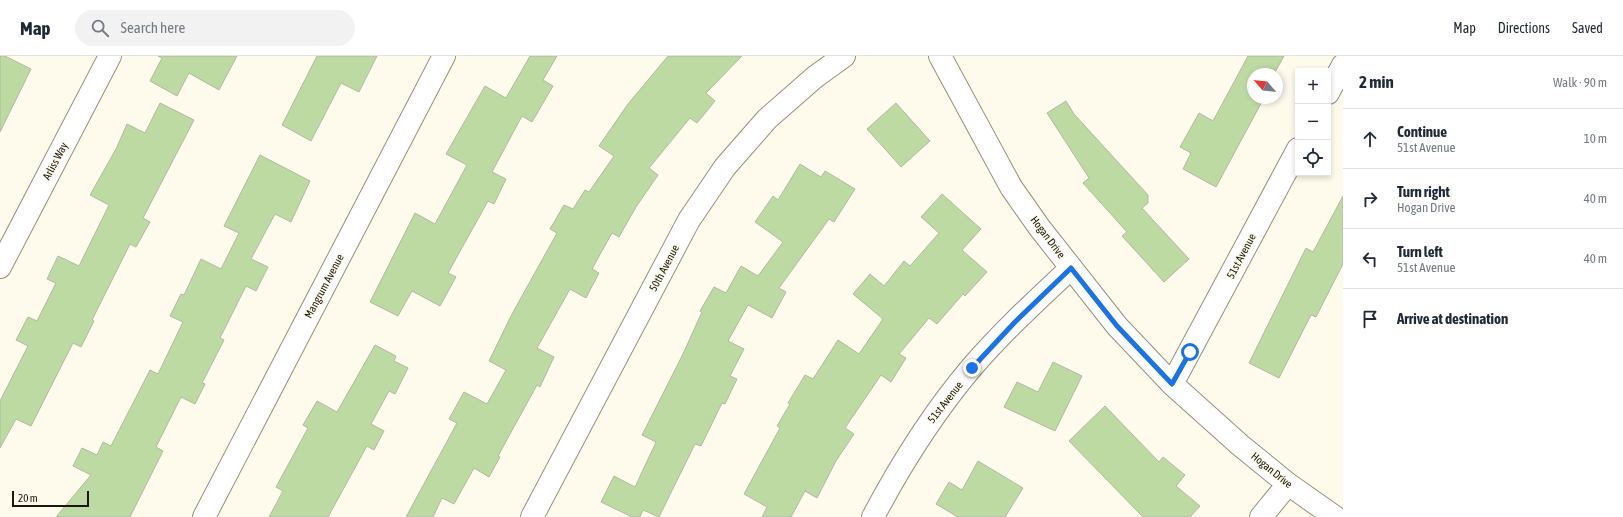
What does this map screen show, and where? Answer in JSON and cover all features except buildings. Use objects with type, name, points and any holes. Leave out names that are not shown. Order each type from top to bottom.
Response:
[{"type":"street","name":"Arliss Way","points":[[0,267],[110,56]]},
{"type":"street","name":"Mangrum Avenue","points":[[204,517],[444,56]]},
{"type":"street","name":"50th Avenue","points":[[532,517],[689,220],[725,167],[767,119],[815,77],[844,56]]},
{"type":"street","name":"Hogan Drive","points":[[940,56],[1012,187],[1071,268],[1117,326],[1172,384],[1288,484],[1335,517]]},
{"type":"street","points":[[1331,87],[1343,65]]},
{"type":"street","name":"51st Avenue","points":[[1172,384],[1295,155]]},
{"type":"street","name":"51st Avenue","points":[[873,517],[892,480],[926,427],[972,368],[1015,322],[1071,268]]},
{"type":"street","points":[[1261,517],[1288,484]]},
{"type":"route","points":[[972,368],[1015,322],[1071,268],[1117,326],[1172,384],[1190,352]]}]
